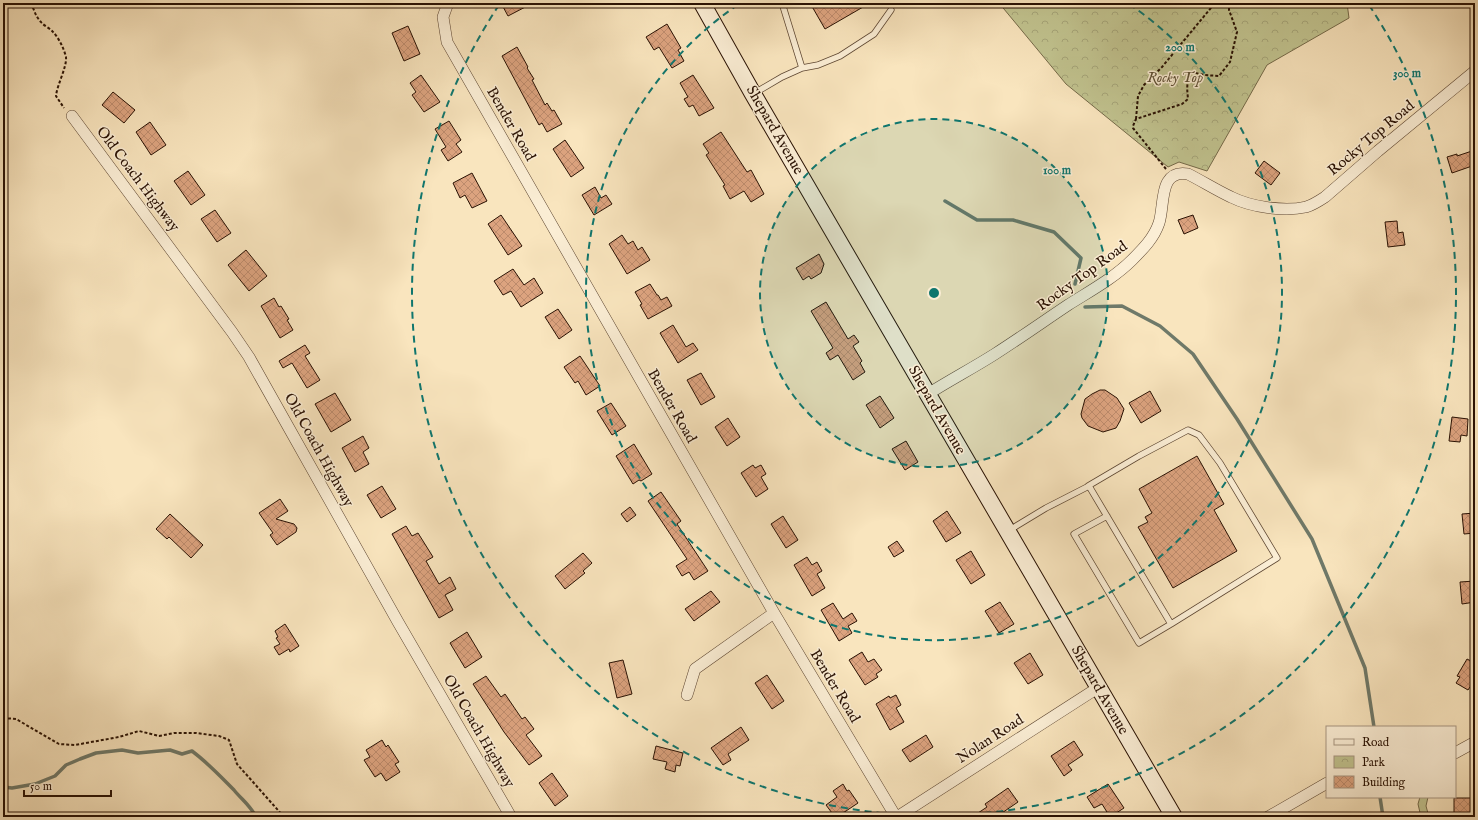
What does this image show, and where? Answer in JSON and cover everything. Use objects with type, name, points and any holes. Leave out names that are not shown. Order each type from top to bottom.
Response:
[{"type":"main road","name":"Shepard Avenue","points":[[702,3],[753,94],[1174,817]]},
{"type":"street","name":"Bender Road","points":[[448,3],[443,16],[447,42],[774,613],[896,817]]},
{"type":"street","name":"Rocky Top Road","points":[[928,394],[1034,328],[1113,276],[1130,262],[1150,240],[1155,232],[1162,214],[1166,184],[1172,176],[1180,173],[1188,174],[1231,197],[1255,205],[1284,208],[1307,207],[1317,203],[1325,197],[1475,71]]},
{"type":"street","name":"Old Coach Highway","points":[[72,116],[249,357],[398,622],[511,817]]},
{"type":"street","points":[[687,695],[695,669],[774,613]]},
{"type":"street","name":"Nolan Road","points":[[896,817],[1098,687]]},
{"type":"street","points":[[1456,752],[1475,742]]},
{"type":"street","points":[[1268,817],[1326,784]]},
{"type":"lane","points":[[782,3],[802,68]]},
{"type":"lane","points":[[753,94],[782,77],[802,68],[840,56],[874,34],[891,10]]},
{"type":"lane","points":[[1008,532],[1046,508],[1188,430],[1199,435],[1220,463],[1277,558],[1139,643],[1074,534],[1107,516]]},
{"type":"lane","points":[[1088,486],[1171,624]]},
{"type":"path","points":[[31,3],[42,24],[53,32],[61,44],[66,57],[65,66],[56,96],[72,116]]},
{"type":"path","points":[[1172,176],[1133,128],[1136,119],[1138,96],[1144,85],[1162,67],[1215,3]]},
{"type":"path","points":[[1136,119],[1182,104],[1188,99],[1188,78],[1192,72],[1204,75],[1219,76],[1230,62],[1237,32],[1229,10],[1229,3]]},
{"type":"path","points":[[3,718],[16,719],[60,744],[75,745],[119,737],[139,731],[159,736],[174,733],[196,733],[219,736],[229,740],[237,764],[284,817]]},
{"type":"green space","name":"Rocky Top","points":[[999,3],[1347,3],[1349,18],[1267,65],[1207,171],[1179,162],[1168,167],[1066,84]]},
{"type":"green space","points":[[1420,798],[1428,798],[1426,806],[1429,817],[1421,817],[1418,804]]},
{"type":"building","points":[[501,3],[533,3],[508,16]]},
{"type":"building","points":[[810,3],[870,3],[825,29]]},
{"type":"building","points":[[667,24],[681,48],[678,50],[684,61],[672,68],[659,47],[654,50],[646,37]]},
{"type":"building","points":[[408,26],[420,54],[404,61],[392,33]]},
{"type":"building","points":[[517,47],[534,79],[532,80],[545,105],[547,103],[552,111],[554,110],[562,124],[547,132],[542,123],[539,125],[502,56]]},
{"type":"building","points":[[421,75],[440,102],[424,112],[412,95],[416,92],[410,83]]},
{"type":"building","points":[[693,75],[714,108],[699,116],[693,105],[689,107],[684,99],[688,97],[680,83]]},
{"type":"building","points":[[113,92],[135,110],[124,123],[102,105]]},
{"type":"building","points":[[449,121],[461,140],[456,144],[462,152],[448,161],[441,150],[446,147],[435,129]]},
{"type":"building","points":[[150,122],[166,145],[151,155],[136,132]]},
{"type":"building","points":[[721,132],[747,172],[751,170],[764,194],[751,202],[744,191],[730,199],[723,186],[725,185],[706,155],[709,153],[703,144]]},
{"type":"building","points":[[565,140],[584,168],[571,177],[553,149]]},
{"type":"building","points":[[1472,151],[1475,165],[1452,173],[1447,157],[1457,154],[1457,156]]},
{"type":"building","points":[[1264,161],[1280,173],[1271,185],[1255,173]]},
{"type":"building","points":[[188,171],[205,195],[191,205],[174,181]]},
{"type":"building","points":[[472,173],[487,201],[472,208],[465,195],[460,198],[453,183]]},
{"type":"building","points":[[595,187],[601,198],[606,195],[612,204],[594,215],[582,195]]},
{"type":"building","points":[[215,210],[231,233],[217,242],[201,219]]},
{"type":"building","points":[[501,215],[522,246],[508,255],[488,224]]},
{"type":"building","points":[[1193,215],[1198,228],[1184,234],[1178,220]]},
{"type":"building","points":[[1397,221],[1398,233],[1403,232],[1405,245],[1388,247],[1385,222]]},
{"type":"building","points":[[622,235],[628,244],[633,241],[638,250],[642,247],[650,260],[627,274],[609,244]]},
{"type":"building","points":[[246,250],[267,276],[249,291],[228,265]]},
{"type":"building","points":[[819,254],[824,264],[821,273],[811,279],[809,276],[803,280],[796,268]]},
{"type":"building","points":[[513,269],[524,285],[534,278],[543,293],[521,307],[511,291],[503,295],[494,281]]},
{"type":"building","points":[[650,284],[661,300],[667,297],[672,306],[648,319],[635,292]]},
{"type":"building","points":[[274,298],[289,319],[287,320],[293,330],[280,338],[261,306]]},
{"type":"building","points":[[826,302],[848,339],[854,335],[859,342],[853,346],[862,361],[860,363],[865,372],[853,380],[838,355],[830,360],[826,353],[833,348],[811,311]]},
{"type":"building","points":[[558,309],[572,330],[559,339],[545,317]]},
{"type":"building","points":[[673,325],[686,347],[693,343],[698,350],[678,363],[660,333]]},
{"type":"building","points":[[305,345],[310,353],[305,356],[320,380],[307,388],[292,363],[283,368],[279,361]]},
{"type":"building","points":[[580,356],[600,386],[586,395],[578,381],[575,383],[564,367]]},
{"type":"building","points":[[701,373],[715,397],[701,405],[687,380]]},
{"type":"building","points":[[1100,390],[1105,390],[1117,398],[1124,409],[1116,428],[1103,432],[1088,426],[1081,414],[1085,399]]},
{"type":"building","points":[[1150,391],[1161,411],[1141,423],[1129,403]]},
{"type":"building","points":[[335,393],[351,420],[331,432],[315,404]]},
{"type":"building","points":[[880,396],[894,418],[880,428],[866,405]]},
{"type":"building","points":[[611,403],[626,426],[612,435],[597,411]]},
{"type":"building","points":[[1452,417],[1468,419],[1467,436],[1461,435],[1460,442],[1449,441]]},
{"type":"building","points":[[728,418],[740,437],[727,446],[715,427]]},
{"type":"building","points":[[363,436],[369,448],[363,452],[369,464],[355,472],[342,448]]},
{"type":"building","points":[[906,441],[918,462],[905,470],[892,449]]},
{"type":"building","points":[[634,444],[652,474],[633,484],[616,456]]},
{"type":"building","points":[[1197,456],[1224,504],[1214,510],[1237,551],[1173,588],[1138,527],[1148,522],[1145,517],[1152,513],[1139,489]]},
{"type":"building","points":[[753,465],[755,468],[761,465],[766,474],[761,477],[768,489],[756,497],[741,473]]},
{"type":"building","points":[[382,486],[396,509],[381,518],[367,495]]},
{"type":"building","points":[[661,492],[681,521],[677,524],[708,571],[694,580],[689,572],[682,576],[676,566],[687,559],[648,501]]},
{"type":"building","points":[[280,499],[288,511],[276,519],[294,524],[297,528],[296,532],[277,545],[270,535],[273,533],[259,513]]},
{"type":"building","points":[[630,507],[636,515],[627,522],[621,514]]},
{"type":"building","points":[[947,511],[961,533],[946,542],[933,521]]},
{"type":"building","points":[[1475,513],[1475,533],[1464,534],[1462,514]]},
{"type":"building","points":[[170,514],[203,545],[191,558],[169,537],[167,539],[156,529]]},
{"type":"building","points":[[783,516],[798,540],[786,548],[771,524]]},
{"type":"building","points":[[406,526],[412,536],[418,533],[433,557],[426,561],[439,584],[450,577],[456,589],[445,595],[453,610],[439,618],[392,534]]},
{"type":"building","points":[[897,541],[904,551],[894,557],[888,547]]},
{"type":"building","points":[[971,551],[985,575],[971,584],[956,560]]},
{"type":"building","points":[[583,553],[592,563],[583,571],[585,573],[565,589],[555,576]]},
{"type":"building","points":[[807,557],[812,565],[817,562],[822,571],[817,574],[825,588],[812,596],[794,565]]},
{"type":"building","points":[[1475,581],[1475,602],[1462,604],[1460,582]]},
{"type":"building","points":[[711,591],[720,602],[694,621],[685,609]]},
{"type":"building","points":[[1000,602],[1014,624],[999,633],[985,611]]},
{"type":"building","points":[[833,603],[843,619],[852,613],[857,621],[848,626],[852,633],[839,641],[821,610]]},
{"type":"building","points":[[285,624],[299,646],[290,652],[289,649],[279,655],[274,647],[280,644],[276,638],[278,637],[275,631]]},
{"type":"building","points":[[467,632],[482,657],[465,668],[450,643]]},
{"type":"building","points":[[862,652],[868,662],[874,659],[882,670],[876,674],[878,677],[865,685],[849,660]]},
{"type":"building","points":[[1030,653],[1043,675],[1028,684],[1014,663]]},
{"type":"building","points":[[1467,659],[1475,663],[1475,686],[1472,684],[1468,690],[1456,683],[1460,677],[1457,676]]},
{"type":"building","points":[[623,660],[632,694],[617,698],[609,663]]},
{"type":"building","points":[[767,675],[784,701],[772,709],[755,683]]},
{"type":"building","points":[[486,676],[501,697],[505,694],[522,719],[525,717],[534,729],[526,735],[542,756],[529,765],[504,732],[473,684]]},
{"type":"building","points":[[896,695],[901,705],[896,708],[904,722],[890,730],[876,704],[889,696],[890,698]]},
{"type":"building","points":[[741,727],[749,740],[728,754],[731,760],[723,765],[711,748]]},
{"type":"building","points":[[926,735],[933,747],[910,762],[902,750]]},
{"type":"building","points":[[382,740],[386,747],[388,745],[399,762],[395,764],[400,772],[386,781],[381,773],[375,777],[364,760],[370,757],[366,750]]},
{"type":"building","points":[[1074,741],[1083,755],[1068,765],[1072,770],[1064,776],[1051,756]]},
{"type":"building","points":[[656,746],[683,753],[680,766],[676,765],[675,772],[665,769],[667,762],[653,759]]},
{"type":"building","points":[[552,773],[568,796],[555,806],[539,783]]},
{"type":"building","points":[[843,784],[858,803],[835,817],[826,805],[837,797],[833,791]]},
{"type":"building","points":[[1108,784],[1124,808],[1110,817],[1102,804],[1094,808],[1087,797]]},
{"type":"building","points":[[1008,788],[1018,802],[996,817],[972,817],[987,807],[985,804]]},
{"type":"building","points":[[1454,798],[1475,798],[1475,817],[1454,817]]},
{"type":"waterway","points":[[945,201],[977,220],[1013,220],[1054,232],[1081,258],[1075,284]]},
{"type":"waterway","points":[[1085,307],[1122,306],[1160,326],[1193,354],[1237,419],[1312,539],[1365,668],[1374,726]]},
{"type":"waterway","points":[[3,787],[12,788],[35,784],[55,776],[66,765],[96,753],[122,750],[138,753],[170,750],[182,754],[192,751],[209,765],[234,790],[249,806],[256,817]]},
{"type":"waterway","points":[[1380,798],[1383,817]]},
{"type":"waterway","points":[[1330,817],[1336,815],[1343,817]]}]
